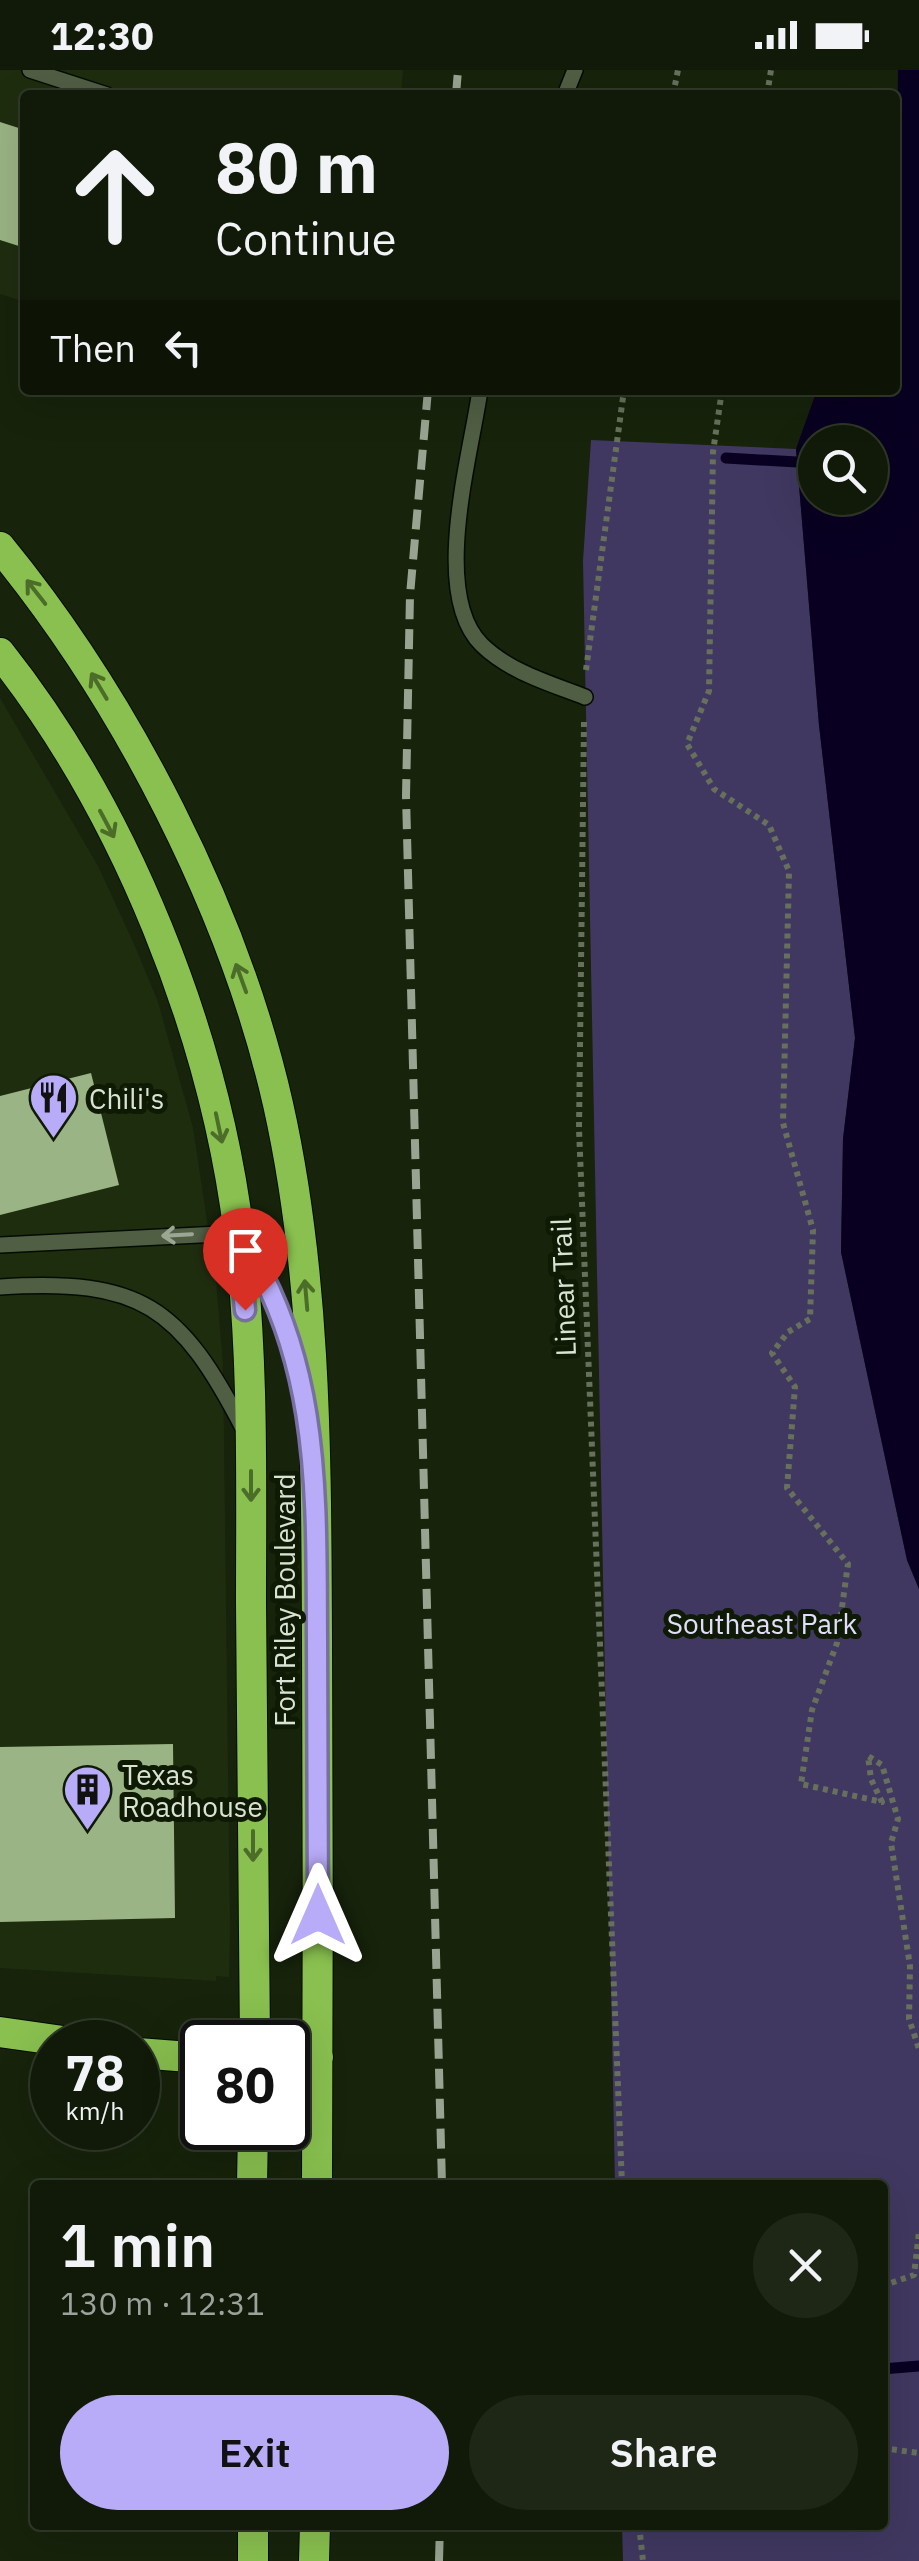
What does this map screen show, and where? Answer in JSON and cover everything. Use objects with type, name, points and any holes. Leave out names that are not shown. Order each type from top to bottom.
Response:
[{"type":"highway","name":"Fort Riley Boulevard","points":[[0,547],[70,638],[147,766],[242,976],[278,1102],[299,1214],[316,1464],[303,2020]]},
{"type":"highway","name":"Fort Riley Boulevard","points":[[0,653],[80,774],[130,870],[179,984],[211,1090],[238,1233],[249,1348],[254,2020]]},
{"type":"highway","points":[[0,2032],[30,2036]]},
{"type":"highway","name":"Fort Riley Boulevard","points":[[310,2125],[316,2180]]},
{"type":"highway","points":[[252,2180],[253,2150]]},
{"type":"highway","points":[[253,2530],[253,2561]]},
{"type":"highway","points":[[314,2561],[315,2530]]},
{"type":"lane","points":[[30,70],[92,90]]},
{"type":"lane","points":[[479,395],[458,532],[457,582],[464,619],[480,644],[515,670],[585,697]]},
{"type":"lane","points":[[0,1245],[238,1233],[267,1276],[288,1339],[316,1464]]},
{"type":"lane","points":[[0,1287],[96,1286],[145,1304],[177,1328],[203,1355],[250,1441]]},
{"type":"path","name":"Linear Trail","points":[[622,2180],[579,1129],[585,697],[623,395]]},
{"type":"path","points":[[721,395],[712,452],[710,691],[687,744],[714,789],[769,826],[789,871],[783,1123],[814,1230],[810,1319],[788,1332],[772,1353],[795,1387],[787,1488],[848,1564],[838,1643],[812,1710],[801,1784],[882,1802],[871,1779],[868,1756],[882,1765],[898,1819],[890,1843],[910,1966],[909,2019],[919,2049]]},
{"type":"path","points":[[888,2284],[914,2274],[919,2232]]},
{"type":"path","points":[[888,2449],[919,2452]]},
{"type":"path","points":[[640,2530],[643,2561]]},
{"type":"shaded area","points":[[0,70],[403,70],[401,90],[20,90],[20,300],[0,294]]},
{"type":"shaded area","points":[[898,70],[919,70],[919,1589],[907,1560],[841,1252],[843,1139],[855,1038],[819,725],[802,515],[888,515],[888,425],[805,425],[815,395],[900,395]]},
{"type":"shaded area","points":[[0,698],[98,866],[134,944],[158,1002],[193,1128],[216,1281],[223,1365],[230,1931],[229,1977],[216,1976],[216,1981],[0,1968]]},
{"type":"green space","name":"Southeast Park","points":[[591,440],[796,449],[798,515],[802,515],[819,725],[855,1038],[843,1139],[841,1252],[907,1560],[919,1589],[919,2561],[623,2561],[622,2530],[888,2530],[888,2180],[615,2180],[583,561]]},
{"type":"building","points":[[0,122],[20,128],[20,246],[0,240]]},
{"type":"building","name":"Chili's","points":[[91,1073],[119,1185],[0,1215],[0,1096]]},
{"type":"building","name":"Texas Roadhouse","points":[[173,1744],[175,1918],[0,1922],[0,1747]]},
{"type":"waterway","points":[[726,458],[798,462]]},
{"type":"waterway","points":[[888,2369],[919,2366]]},
{"type":"railway","points":[[456,90],[458,70]]},
{"type":"railway","points":[[428,395],[410,595],[406,796],[442,2180]]},
{"type":"railway","points":[[439,2561],[440,2530]]},
{"type":"place","name":"Chili's","points":[[54,1140]]},
{"type":"place","name":"Texas Roadhouse","points":[[87,1832]]},
{"type":"route","points":[[245,1310],[238,1233],[267,1276],[294,1355],[316,1464],[318,1915]]}]
